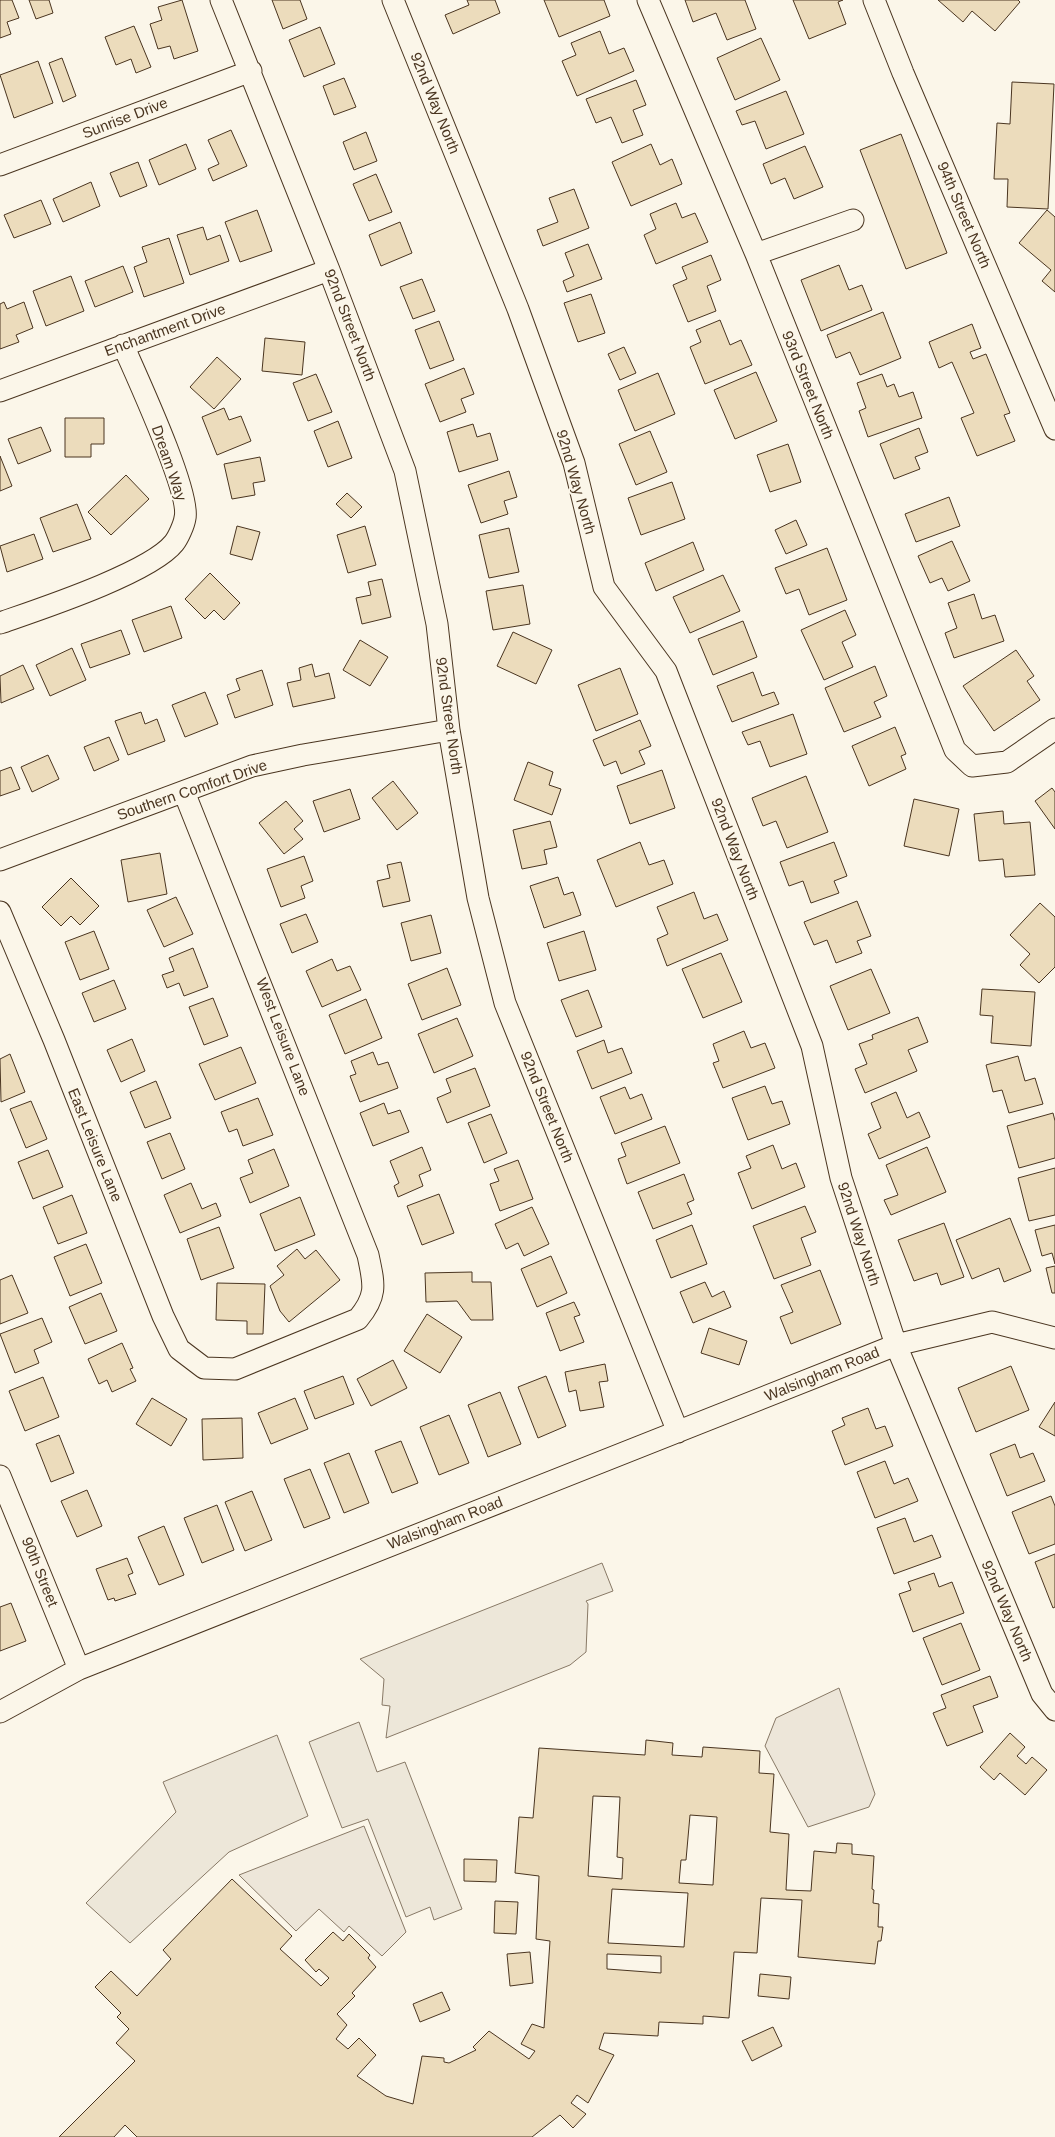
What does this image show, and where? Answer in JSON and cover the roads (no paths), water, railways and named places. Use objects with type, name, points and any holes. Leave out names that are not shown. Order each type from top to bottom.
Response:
[{"type":"street","name":"92nd Street North","points":[[221,0],[329,270],[405,471],[437,624],[449,730],[478,898],[505,1003],[678,1432]]},
{"type":"street","name":"92nd Way North","points":[[393,0],[518,309],[574,462],[604,587],[666,671],[812,1046],[841,1178],[896,1345],[1042,1694],[1055,1710]]},
{"type":"street","name":"93rd Street North","points":[[648,0],[756,254],[955,750],[972,766],[1007,762],[1055,729]]},
{"type":"street","name":"94th Street North","points":[[874,0],[903,73],[1055,429]]},
{"type":"street","name":"Sunrise Drive","points":[[0,165],[251,71]]},
{"type":"street","points":[[756,254],[853,220]]},
{"type":"street","name":"Enchantment Drive","points":[[0,391],[329,270]]},
{"type":"street","name":"Dream Way","points":[[0,623],[145,565],[174,542],[185,518],[184,500],[173,465],[123,345]]},
{"type":"street","name":"Southern Comfort Drive","points":[[0,860],[252,766],[303,754],[449,730]]},
{"type":"street","name":"West Leisure Lane","points":[[184,792],[368,1255],[374,1285],[369,1305],[358,1319],[235,1369],[204,1368]]},
{"type":"street","name":"East Leisure Lane","points":[[0,912],[54,1040],[163,1316],[179,1349],[204,1368]]},
{"type":"street","name":"Walsingham Road","points":[[0,1712],[79,1669],[896,1345],[992,1322],[1055,1338]]},
{"type":"street","name":"90th Street","points":[[0,1476],[79,1669]]}]
